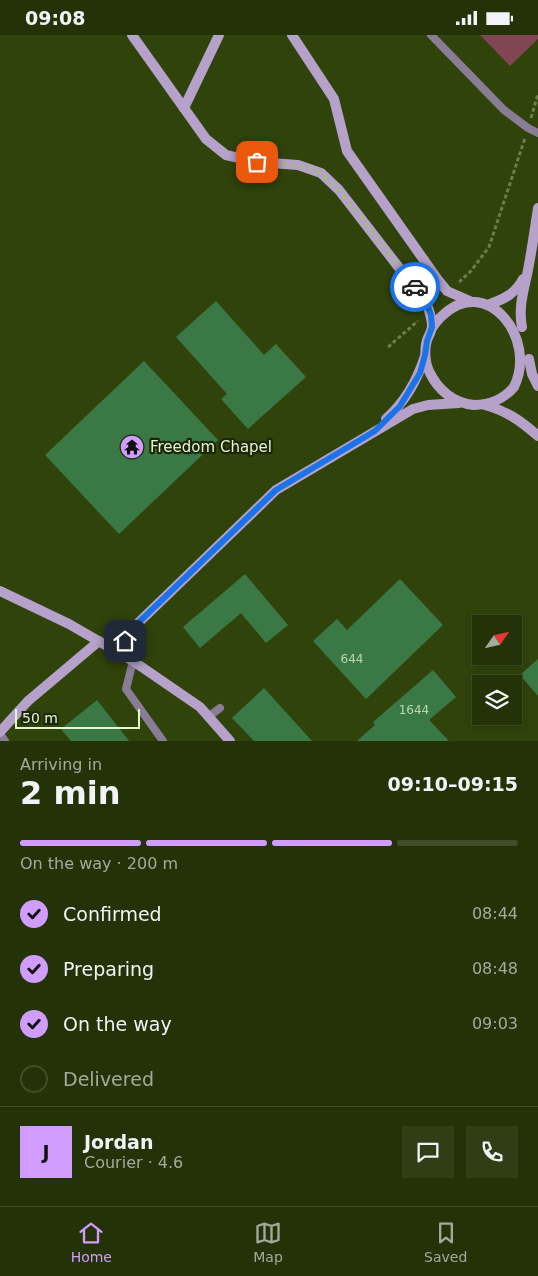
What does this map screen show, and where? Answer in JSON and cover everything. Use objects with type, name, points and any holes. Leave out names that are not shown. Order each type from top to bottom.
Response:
[{"type":"street","points":[[132,35],[206,139],[226,155],[257,162],[298,165],[321,173],[339,190],[419,293],[430,311],[432,327]]},
{"type":"street","points":[[184,108],[218,35]]},
{"type":"street","points":[[292,35],[334,99],[347,151],[438,280],[449,292],[472,302],[490,304],[504,311],[516,321],[524,335]]},
{"type":"street","points":[[538,208],[520,305],[520,317],[532,374],[538,386]]},
{"type":"street","points":[[490,304],[506,299],[518,287],[528,270]]},
{"type":"street","points":[[375,431],[400,406],[415,383],[432,327],[442,315],[456,306],[472,302]]},
{"type":"street","points":[[484,404],[498,400],[510,392],[520,381],[526,368],[528,354]]},
{"type":"street","points":[[425,355],[428,371],[437,386],[449,397],[465,403]]},
{"type":"street","points":[[117,651],[136,625],[276,490],[413,409],[443,403],[484,404],[502,410],[521,420],[538,436]]},
{"type":"street","points":[[0,591],[69,624],[133,661],[200,707],[230,741]]},
{"type":"street","points":[[0,733],[28,701],[98,641]]},
{"type":"lane","points":[[431,35],[504,110],[538,133]]},
{"type":"lane","points":[[133,661],[126,689],[163,741]]},
{"type":"lane","points":[[208,717],[220,708]]},
{"type":"lane","points":[[0,733],[5,741]]},
{"type":"path","points":[[449,292],[471,271],[489,247],[538,94]]},
{"type":"path","points":[[388,347],[430,311]]},
{"type":"shaded area","points":[[480,35],[538,35],[538,39],[510,66]]},
{"type":"building","points":[[216,301],[264,355],[276,344],[306,377],[248,429],[221,399],[227,394],[176,337]]},
{"type":"building","name":"Freedom Chapel","points":[[144,361],[218,440],[119,534],[45,455]]},
{"type":"building","points":[[245,574],[288,625],[266,643],[241,613],[200,648],[183,627]]},
{"type":"building","points":[[400,579],[443,625],[366,699],[313,641],[337,619],[347,630]]},
{"type":"building","points":[[538,659],[538,696],[522,675],[520,675]]},
{"type":"building","points":[[433,670],[456,697],[429,720],[449,741],[357,741],[375,725],[373,722]]},
{"type":"building","points":[[264,688],[312,741],[254,741],[232,718]]},
{"type":"building","points":[[97,700],[129,741],[71,741],[61,729]]},
{"type":"way so far","points":[[257,162],[298,165],[321,173],[339,190],[415,287]]},
{"type":"place","name":"Freedom Chapel","points":[[132,447]]},
{"type":"route","points":[[125,641],[136,625],[276,490],[375,431],[400,406],[420,373],[432,327],[431,315],[427,304],[415,287]]}]
